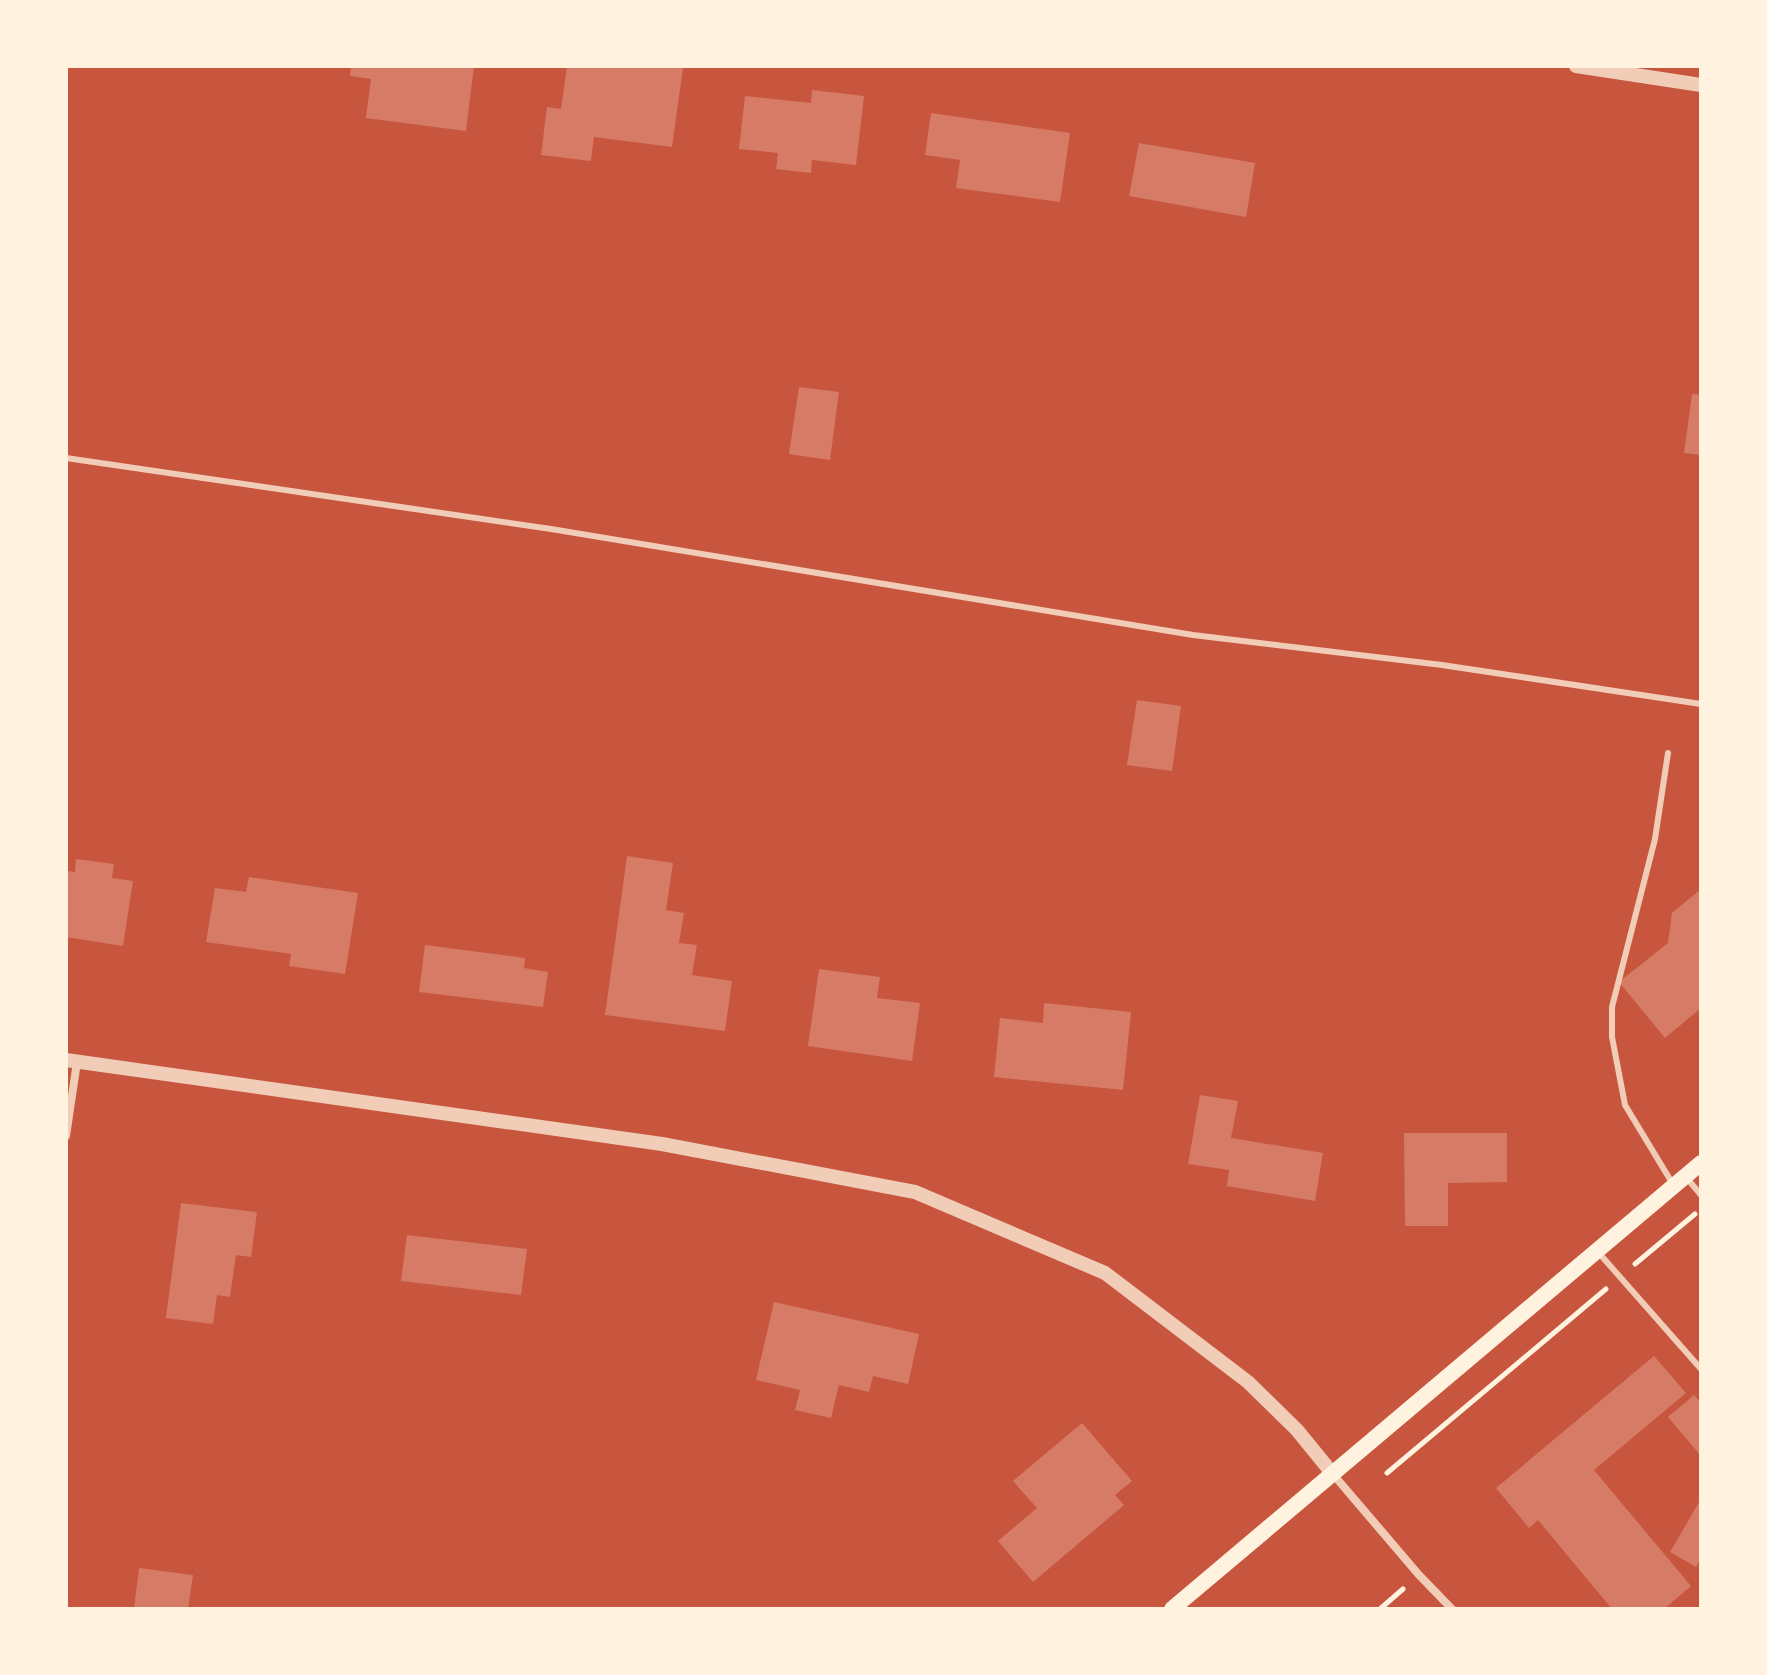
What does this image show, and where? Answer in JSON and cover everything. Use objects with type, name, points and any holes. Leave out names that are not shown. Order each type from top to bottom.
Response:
[{"type":"main road","points":[[1172,1609],[1701,1163]]},
{"type":"street","points":[[1576,66],[1701,85]]},
{"type":"street","points":[[66,1136],[71,1061],[662,1144],[915,1192],[1105,1273],[1248,1382],[1297,1430],[1419,1575],[1452,1609]]},
{"type":"lane","points":[[66,458],[551,529],[1193,635],[1442,665],[1701,704]]},
{"type":"lane","points":[[1668,753],[1655,839],[1612,1007],[1612,1037],[1625,1105],[1680,1181],[1701,1195]]},
{"type":"lane","points":[[1597,1250],[1701,1369]]},
{"type":"path","points":[[1387,1473],[1701,1208]]},
{"type":"path","points":[[1380,1609],[1419,1575]]},
{"type":"building","points":[[351,66],[474,66],[466,131],[366,118],[371,79],[350,76]]},
{"type":"building","points":[[567,66],[683,68],[672,147],[594,137],[591,161],[541,155],[547,107],[561,109]]},
{"type":"building","points":[[812,90],[864,96],[856,165],[812,160],[811,173],[776,169],[778,153],[739,149],[745,96],[811,103]]},
{"type":"building","points":[[931,113],[1070,133],[1060,202],[956,188],[960,160],[925,155]]},
{"type":"building","points":[[1139,143],[1255,163],[1246,217],[1129,196]]},
{"type":"building","points":[[799,387],[839,392],[830,460],[789,454]]},
{"type":"building","points":[[1692,394],[1701,395],[1701,455],[1684,453]]},
{"type":"building","points":[[1137,700],[1181,706],[1172,771],[1127,765]]},
{"type":"building","points":[[627,856],[673,863],[666,910],[684,913],[679,943],[697,945],[692,975],[732,981],[725,1031],[605,1015]]},
{"type":"building","points":[[76,859],[114,864],[112,878],[133,881],[123,946],[66,937],[66,871],[75,872]]},
{"type":"building","points":[[249,877],[358,893],[345,974],[289,966],[291,954],[206,942],[215,888],[246,892]]},
{"type":"building","points":[[1701,889],[1701,1008],[1665,1038],[1619,982],[1668,943],[1672,913]]},
{"type":"building","points":[[425,945],[525,958],[524,968],[548,972],[543,1007],[419,992]]},
{"type":"building","points":[[819,969],[880,977],[877,998],[920,1003],[912,1061],[808,1046]]},
{"type":"building","points":[[1044,1003],[1131,1012],[1123,1090],[994,1077],[1000,1018],[1043,1023]]},
{"type":"building","points":[[1200,1095],[1238,1101],[1231,1138],[1323,1153],[1315,1201],[1227,1186],[1229,1170],[1188,1164]]},
{"type":"building","points":[[1404,1133],[1507,1133],[1507,1182],[1448,1183],[1448,1226],[1405,1226]]},
{"type":"building","points":[[181,1203],[257,1212],[251,1257],[236,1255],[230,1297],[217,1295],[213,1324],[166,1318]]},
{"type":"building","points":[[407,1235],[527,1249],[521,1295],[401,1281]]},
{"type":"building","points":[[774,1302],[919,1334],[908,1384],[873,1376],[869,1392],[839,1385],[831,1418],[795,1410],[800,1390],[756,1380]]},
{"type":"building","points":[[1654,1356],[1686,1393],[1594,1470],[1691,1586],[1664,1609],[1612,1609],[1538,1520],[1529,1528],[1496,1488]]},
{"type":"building","points":[[1694,1395],[1701,1403],[1701,1456],[1668,1417]]},
{"type":"building","points":[[1082,1423],[1132,1481],[1115,1495],[1124,1505],[1033,1582],[998,1541],[1037,1508],[1013,1481]]},
{"type":"building","points":[[1701,1499],[1701,1558],[1696,1567],[1670,1552]]},
{"type":"building","points":[[139,1568],[193,1575],[188,1609],[134,1609]]}]
